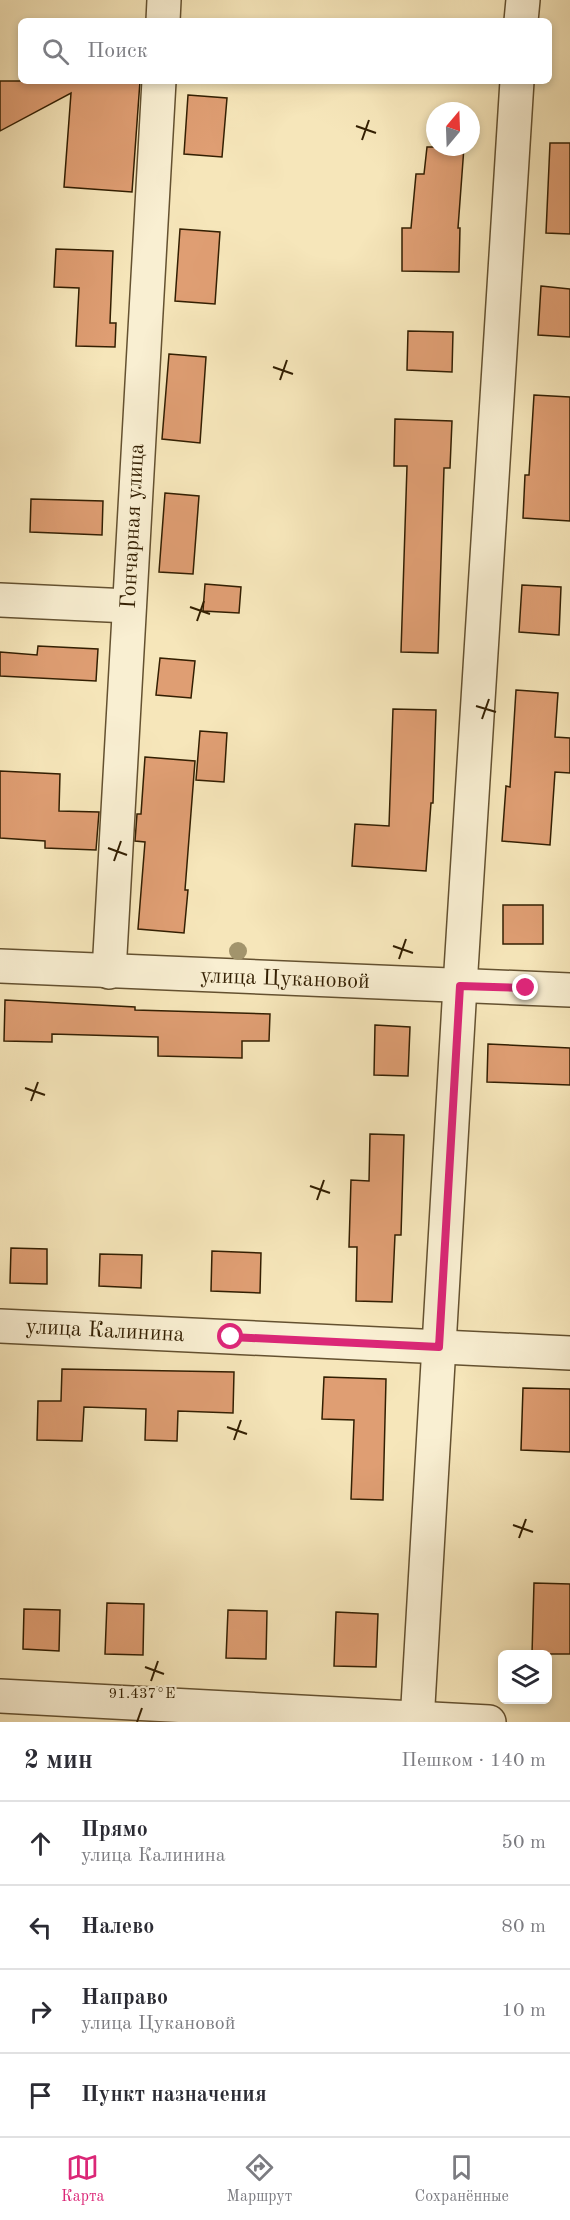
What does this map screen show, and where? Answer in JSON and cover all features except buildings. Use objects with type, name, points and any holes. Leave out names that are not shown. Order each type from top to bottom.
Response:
[{"type":"street","points":[[163,18],[164,0]]},
{"type":"street","points":[[521,18],[523,0]]},
{"type":"street","name":"Гончарная улица","points":[[109,972],[159,84]]},
{"type":"street","points":[[417,1720],[460,986],[518,84]]},
{"type":"street","points":[[0,600],[129,606]]},
{"type":"street","name":"улица Цукановой","points":[[0,966],[570,990]]},
{"type":"street","name":"улица Калинина","points":[[0,1326],[570,1353]]},
{"type":"street","points":[[0,1696],[417,1720],[489,1722]]},
{"type":"route","points":[[231,1337],[439,1347],[460,986],[526,988]]}]
